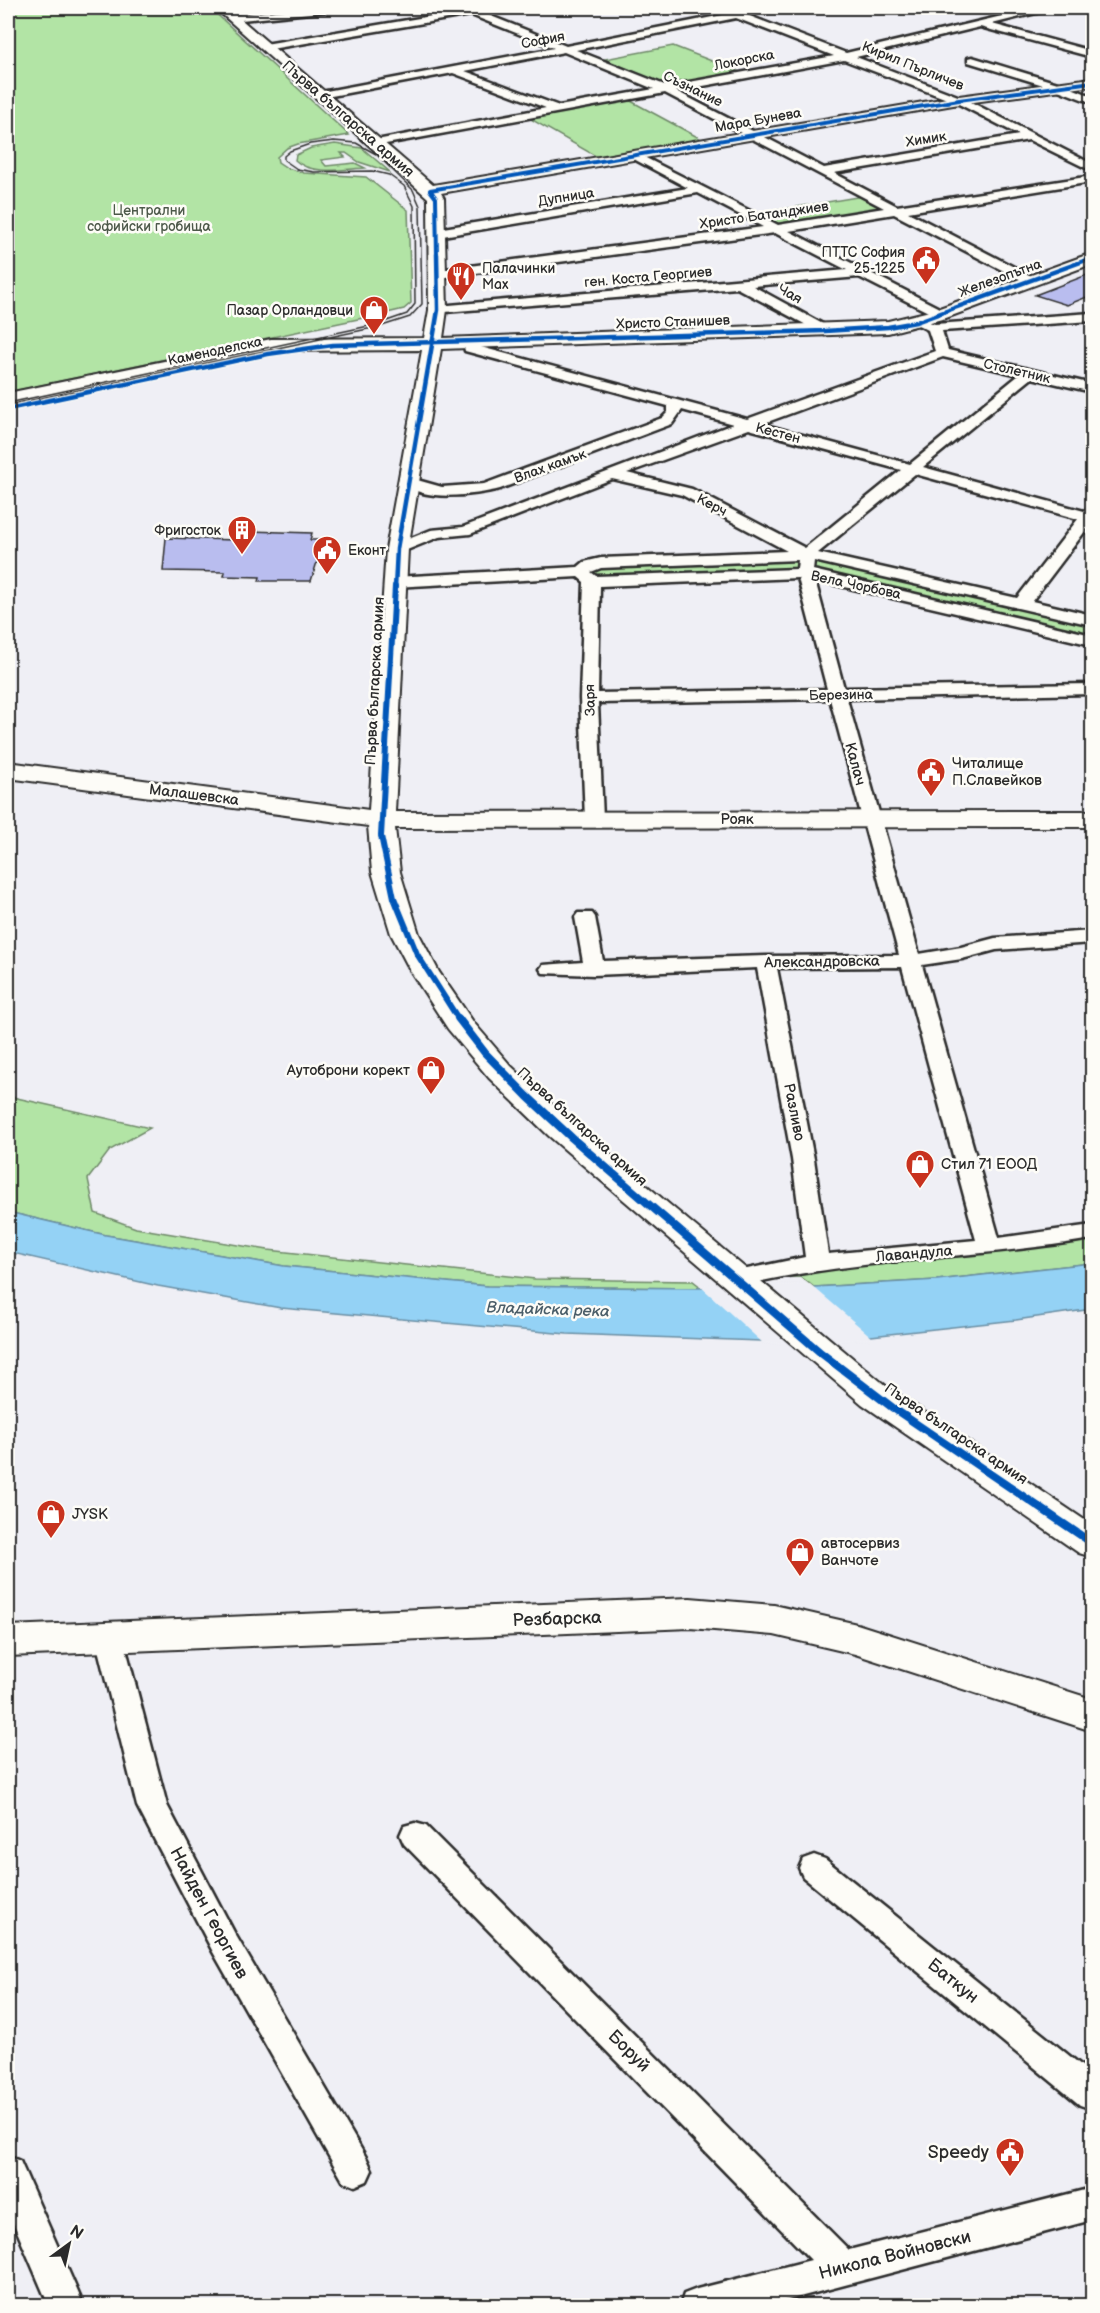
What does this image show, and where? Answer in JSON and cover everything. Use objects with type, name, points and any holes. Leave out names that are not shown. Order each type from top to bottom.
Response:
[{"type":"street","name":"Първа българска армия","points":[[221,8],[430,190],[436,198],[438,310],[397,549],[381,820],[386,872],[405,934],[425,972],[464,1029],[500,1071],[560,1129],[874,1395],[1092,1543]]},
{"type":"street","points":[[232,18],[330,8]]},
{"type":"street","name":"Кирил Пърличев","points":[[716,8],[848,56],[959,100],[1092,168]]},
{"type":"street","name":"София","points":[[321,95],[770,8]]},
{"type":"street","name":"Локорска","points":[[375,143],[848,56],[1043,8]]},
{"type":"street","points":[[266,47],[467,10],[489,9]]},
{"type":"street","name":"Съзнание","points":[[467,10],[668,90],[1031,281]]},
{"type":"street","points":[[980,24],[1092,54]]},
{"type":"street","points":[[972,60],[1057,86],[1092,100]]},
{"type":"street","points":[[455,70],[558,110]]},
{"type":"street","name":"Мара Бунева","points":[[430,190],[959,100],[1092,82]]},
{"type":"street","name":"Химик","points":[[824,171],[1033,136]]},
{"type":"street","points":[[634,155],[861,273],[937,321],[1092,317]]},
{"type":"street","name":"Христо Батанджиев","points":[[439,274],[776,229],[1092,179]]},
{"type":"street","name":"Дупница","points":[[437,233],[700,189]]},
{"type":"street","name":"Железопътна","points":[[916,322],[937,321],[1092,258]]},
{"type":"street","name":"ген. Коста Георгиев","points":[[438,310],[861,273]]},
{"type":"street","name":"Чая","points":[[740,284],[825,331]]},
{"type":"street","points":[[611,474],[942,353],[937,321]]},
{"type":"street","name":"Христо Станишев","points":[[431,344],[825,331],[888,327],[916,322]]},
{"type":"street","name":"Кестен","points":[[470,342],[470,348],[748,425],[1091,515]]},
{"type":"street","name":"Каменоделска","points":[[8,399],[259,347],[431,344]]},
{"type":"street","name":"Каменоделска","points":[[8,409],[268,354],[333,345]]},
{"type":"street","name":"Столетник","points":[[942,353],[1091,388]]},
{"type":"street","points":[[806,555],[1029,374]]},
{"type":"street","name":"Влах камък","points":[[410,482],[446,493],[472,492],[495,486],[667,422],[675,414],[675,405]]},
{"type":"street","name":"Влах камък","points":[[397,549],[435,533],[465,531],[611,474]]},
{"type":"street","name":"Керч","points":[[611,474],[687,492],[806,555]]},
{"type":"street","points":[[1022,603],[1091,515]]},
{"type":"street","points":[[400,524],[435,533]]},
{"type":"street","name":"Калач","points":[[806,555],[805,573],[837,695],[990,1247]]},
{"type":"street","name":"Вела Чорбова","points":[[587,577],[590,565],[601,563],[806,555],[1092,620]]},
{"type":"street","name":"Вела Чорбова","points":[[394,582],[805,573],[1092,640]]},
{"type":"street","name":"Заря","points":[[587,577],[594,819]]},
{"type":"street","points":[[918,598],[934,583]]},
{"type":"street","name":"Березина","points":[[590,698],[1092,689]]},
{"type":"street","name":"Малашевска","points":[[8,770],[381,820]]},
{"type":"street","name":"Рояк","points":[[381,820],[1092,819]]},
{"type":"street","points":[[585,917],[594,969]]},
{"type":"street","name":"Александровска","points":[[550,969],[766,962],[912,961],[962,953],[995,944],[1092,937]]},
{"type":"street","name":"Разливо","points":[[766,962],[803,1159],[816,1262]]},
{"type":"street","name":"Лавандула","points":[[736,1279],[776,1268],[816,1262],[990,1247],[1092,1233]]},
{"type":"street","name":"Резбарска","points":[[8,1641],[690,1613],[774,1620],[857,1639],[1092,1716]]},
{"type":"street","name":"Найден Георгиев","points":[[109,1636],[152,1806],[224,1944],[355,2170]]},
{"type":"street","name":"Боруй","points":[[415,1835],[843,2268]]},
{"type":"street","name":"Баткун","points":[[814,1868],[1092,2094]]},
{"type":"street","points":[[8,2172],[67,2306]]},
{"type":"street","name":"Никола Войновски","points":[[697,2306],[1092,2204]]},
{"type":"green space","name":"Централни софийски гробища","points":[[8,8],[210,8],[349,135],[287,148],[277,157],[278,162],[287,168],[304,173],[366,177],[408,210],[411,303],[404,309],[387,313],[8,392]]},
{"type":"green space","points":[[673,46],[748,75],[672,88],[605,59]]},
{"type":"green space","points":[[629,100],[703,140],[599,158],[527,117]]},
{"type":"green space","points":[[335,144],[362,148],[390,172],[359,162],[346,153],[341,153],[345,157],[321,160],[326,166],[355,163],[365,168],[319,170],[302,165],[295,160],[296,155],[311,148]]},
{"type":"green space","points":[[869,195],[897,210],[776,229],[749,215]]},
{"type":"green space","points":[[806,555],[1092,620],[1092,640],[805,573],[592,581],[590,565]]},
{"type":"green space","points":[[8,1096],[150,1128],[110,1150],[88,1179],[95,1213],[136,1228],[268,1250],[535,1279],[693,1281],[702,1288],[487,1286],[284,1266],[106,1235],[8,1212]]},
{"type":"green space","points":[[1092,1232],[1092,1263],[937,1280],[814,1287],[801,1277],[736,1279]]},
{"type":"water","name":"Владайска река","points":[[8,1212],[106,1235],[284,1266],[487,1286],[814,1287],[937,1280],[1092,1263],[1092,1309],[871,1336],[761,1341],[567,1334],[281,1308],[158,1286],[8,1252]]},
{"type":"pier","points":[[810,1284],[874,1339],[764,1344],[699,1285]]},
{"type":"building","points":[[1092,273],[1092,295],[1067,305],[1035,295]]},
{"type":"building","name":"Фригосток","points":[[249,531],[312,533],[310,540],[324,540],[311,581],[259,581],[260,577],[224,576],[225,572],[163,571],[166,538],[235,540],[247,538]]},
{"type":"tram line","points":[[8,403],[378,324],[407,314],[415,304],[414,206],[404,186],[389,175],[372,171],[314,172],[297,169],[284,160],[284,156],[290,151],[310,144],[334,141],[356,143],[376,154],[413,190],[420,206],[422,304],[410,317],[382,326],[8,405]]},
{"type":"cycle path","points":[[1092,82],[959,100],[430,190],[436,198],[438,310],[397,549],[381,836],[394,898],[417,954],[448,1006],[485,1053],[527,1096],[572,1138],[821,1353],[893,1408],[1092,1543]]},
{"type":"cycle path","points":[[8,409],[268,354],[333,345],[825,331],[888,327],[916,322],[1092,258]]},
{"type":"place","name":"ПТТС София 25-1225","points":[[926,286]]},
{"type":"place","name":"Палачинки Max","points":[[461,302]]},
{"type":"place","name":"Пазар Орландовци","points":[[374,336]]},
{"type":"place","name":"Фригосток","points":[[242,556]]},
{"type":"place","name":"Еконт","points":[[327,576]]},
{"type":"place","name":"Читалище П.Славейков","points":[[931,798]]},
{"type":"place","name":"Аутоброни корект","points":[[431,1096]]},
{"type":"place","name":"Стил 71 ЕООД","points":[[920,1190]]},
{"type":"place","name":"JYSK","points":[[51,1540]]},
{"type":"place","name":"автосервиз Ванчоте","points":[[800,1578]]},
{"type":"place","name":"Speedy","points":[[1010,2178]]}]
